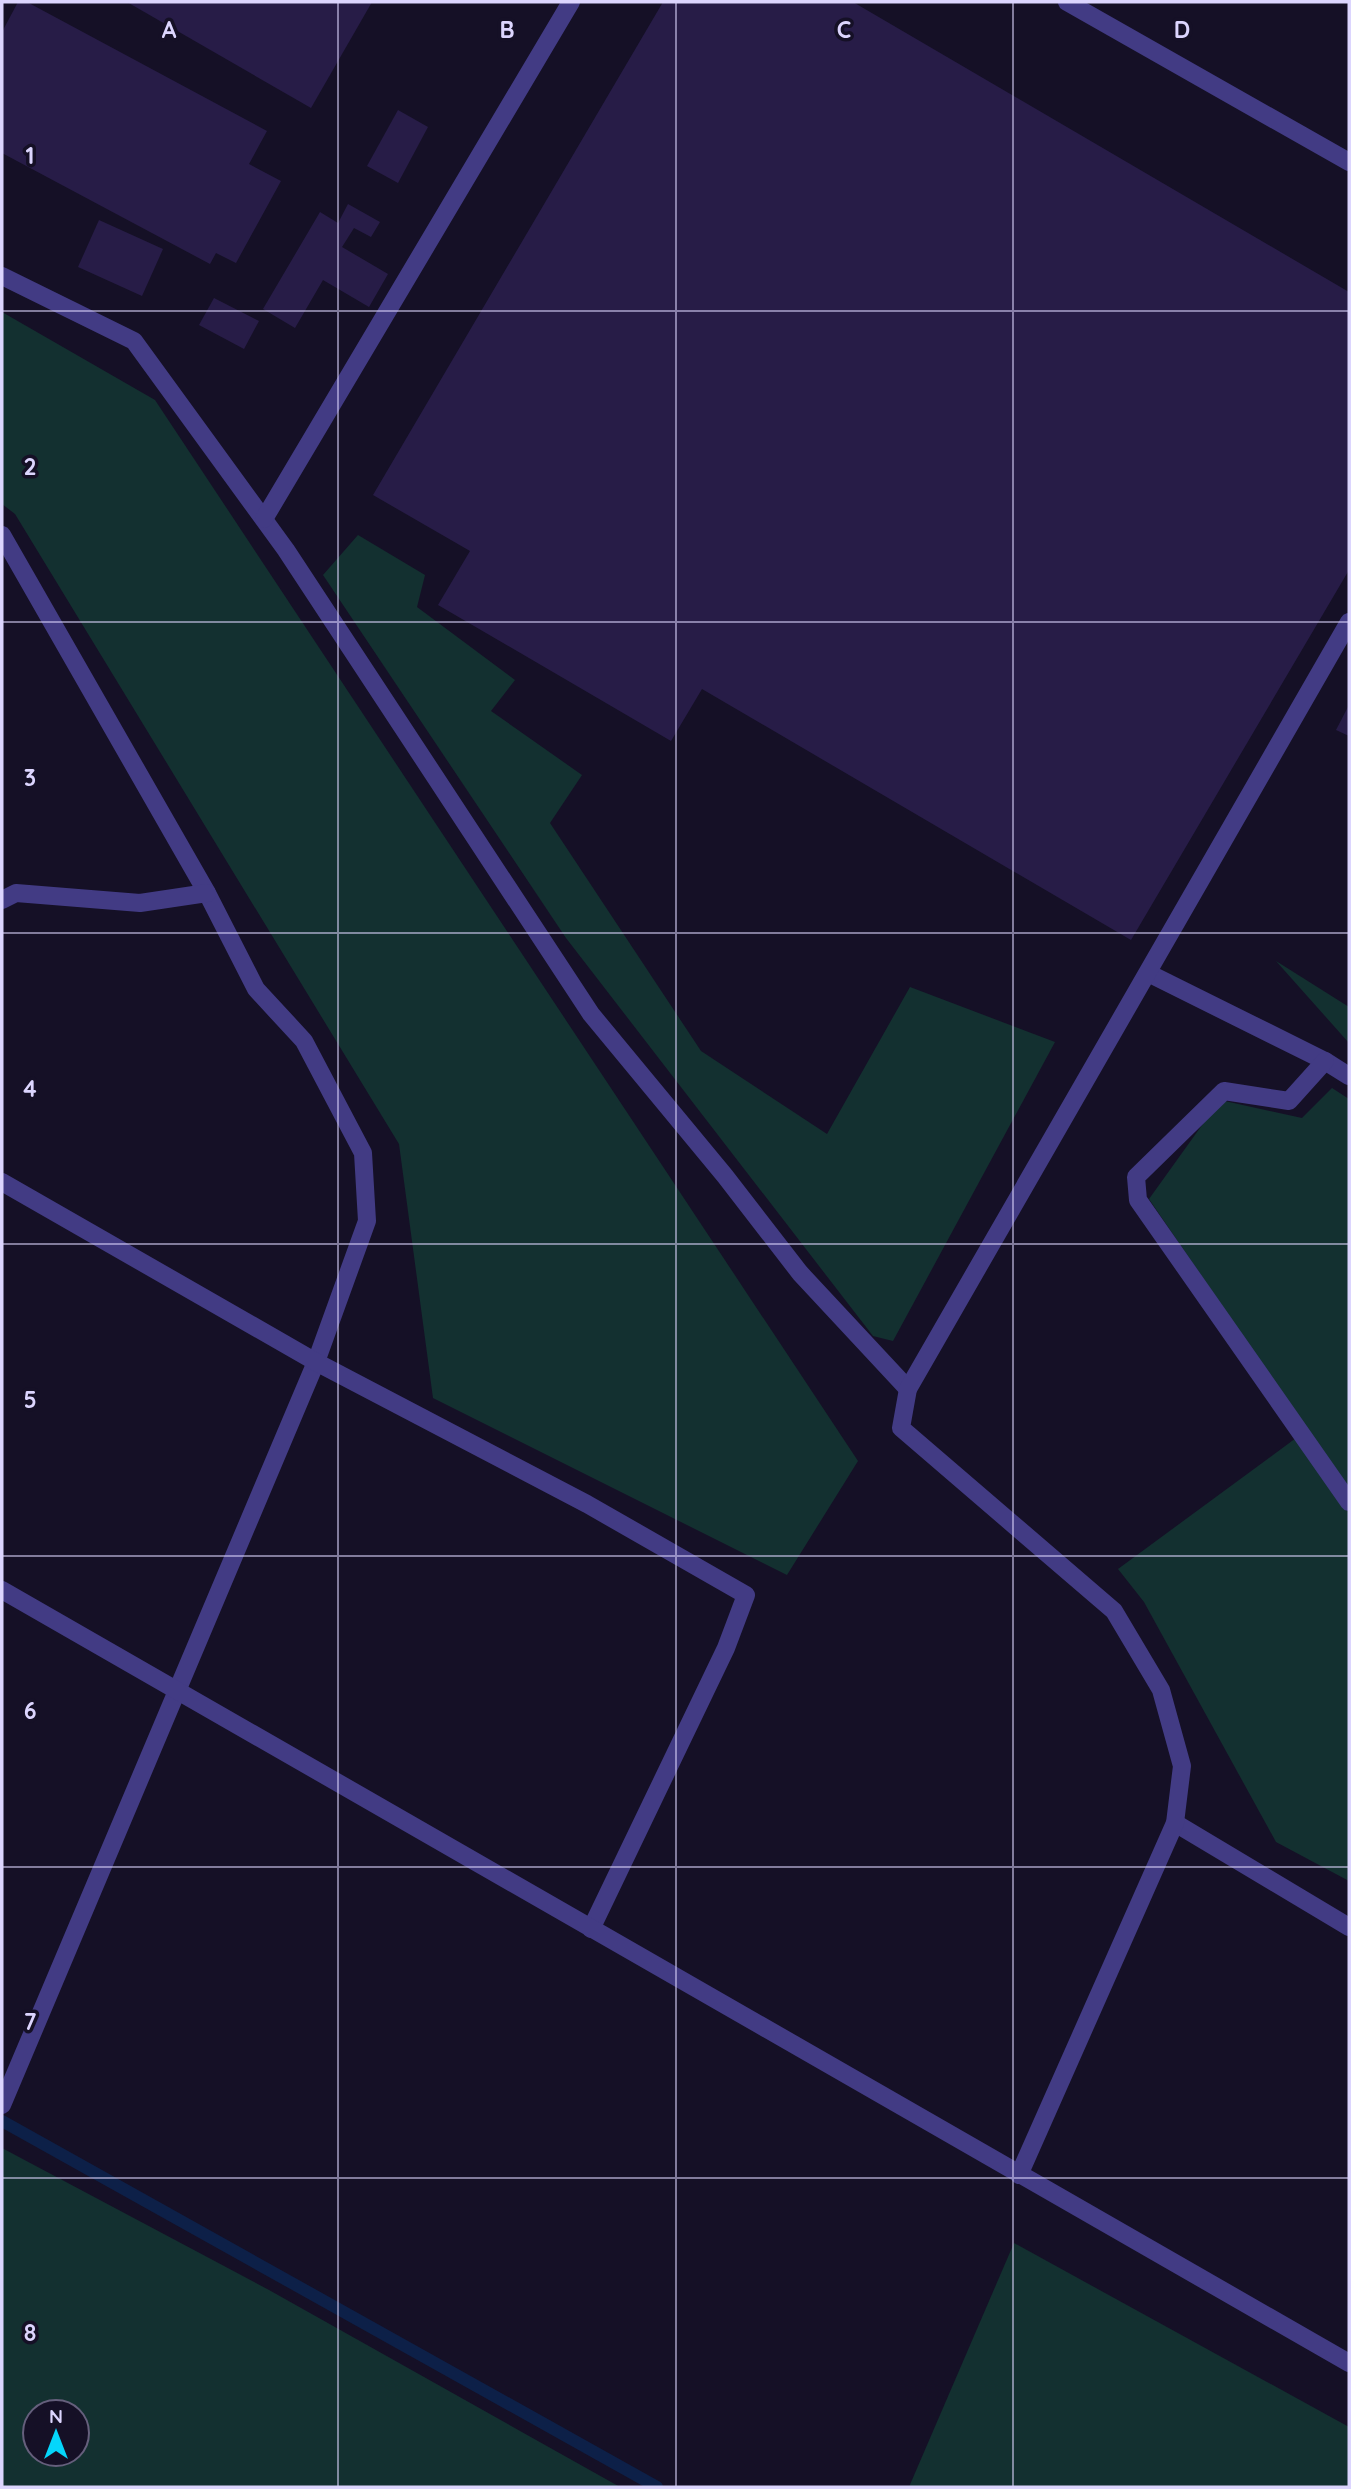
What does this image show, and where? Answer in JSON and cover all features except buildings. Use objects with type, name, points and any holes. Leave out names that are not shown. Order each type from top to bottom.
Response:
[{"type":"street","points":[[264,519],[571,2]]},
{"type":"street","points":[[1067,2],[1349,162]]},
{"type":"street","points":[[2,276],[134,341],[264,519],[591,1014],[725,1176],[800,1273],[908,1389]]},
{"type":"street","points":[[2,535],[207,892],[256,989],[304,1041],[363,1153],[367,1221],[316,1362],[6,2098]]},
{"type":"street","points":[[1019,2175],[1175,1823],[1182,1766],[1161,1690],[1114,1611],[901,1428],[908,1389],[1349,622]]},
{"type":"street","points":[[2,900],[16,892],[140,903],[207,892]]},
{"type":"street","points":[[1148,973],[1325,1061],[1349,1076]]},
{"type":"street","points":[[1325,1061],[1289,1101],[1224,1091],[1136,1177],[1138,1200],[1349,1502]]},
{"type":"street","points":[[2,1182],[316,1362],[587,1504],[746,1595],[726,1648],[591,1929]]},
{"type":"street","points":[[2,1590],[177,1693],[1349,2363]]},
{"type":"street","points":[[1175,1823],[1349,1927]]},
{"type":"green space","points":[[2,312],[155,400],[858,1461],[787,1575],[433,1398],[399,1144],[15,514],[2,504]]},
{"type":"green space","points":[[358,535],[425,575],[417,607],[515,680],[491,711],[582,775],[550,823],[701,1051],[827,1134],[910,987],[1055,1042],[893,1341],[873,1336],[566,938],[323,575]]},
{"type":"green space","points":[[1276,961],[1349,1007],[1349,1043]]},
{"type":"green space","points":[[1332,1088],[1349,1099],[1349,1492],[1149,1199],[1220,1100],[1302,1118]]},
{"type":"green space","points":[[1296,1438],[1349,1513],[1349,1881],[1276,1842],[1144,1602],[1118,1569]]},
{"type":"green space","points":[[2,2148],[269,2290],[620,2487],[2,2487]]},
{"type":"green space","points":[[1014,2243],[1349,2427],[1349,2487],[909,2487]]},
{"type":"waterway","points":[[2,2121],[657,2487]]}]
